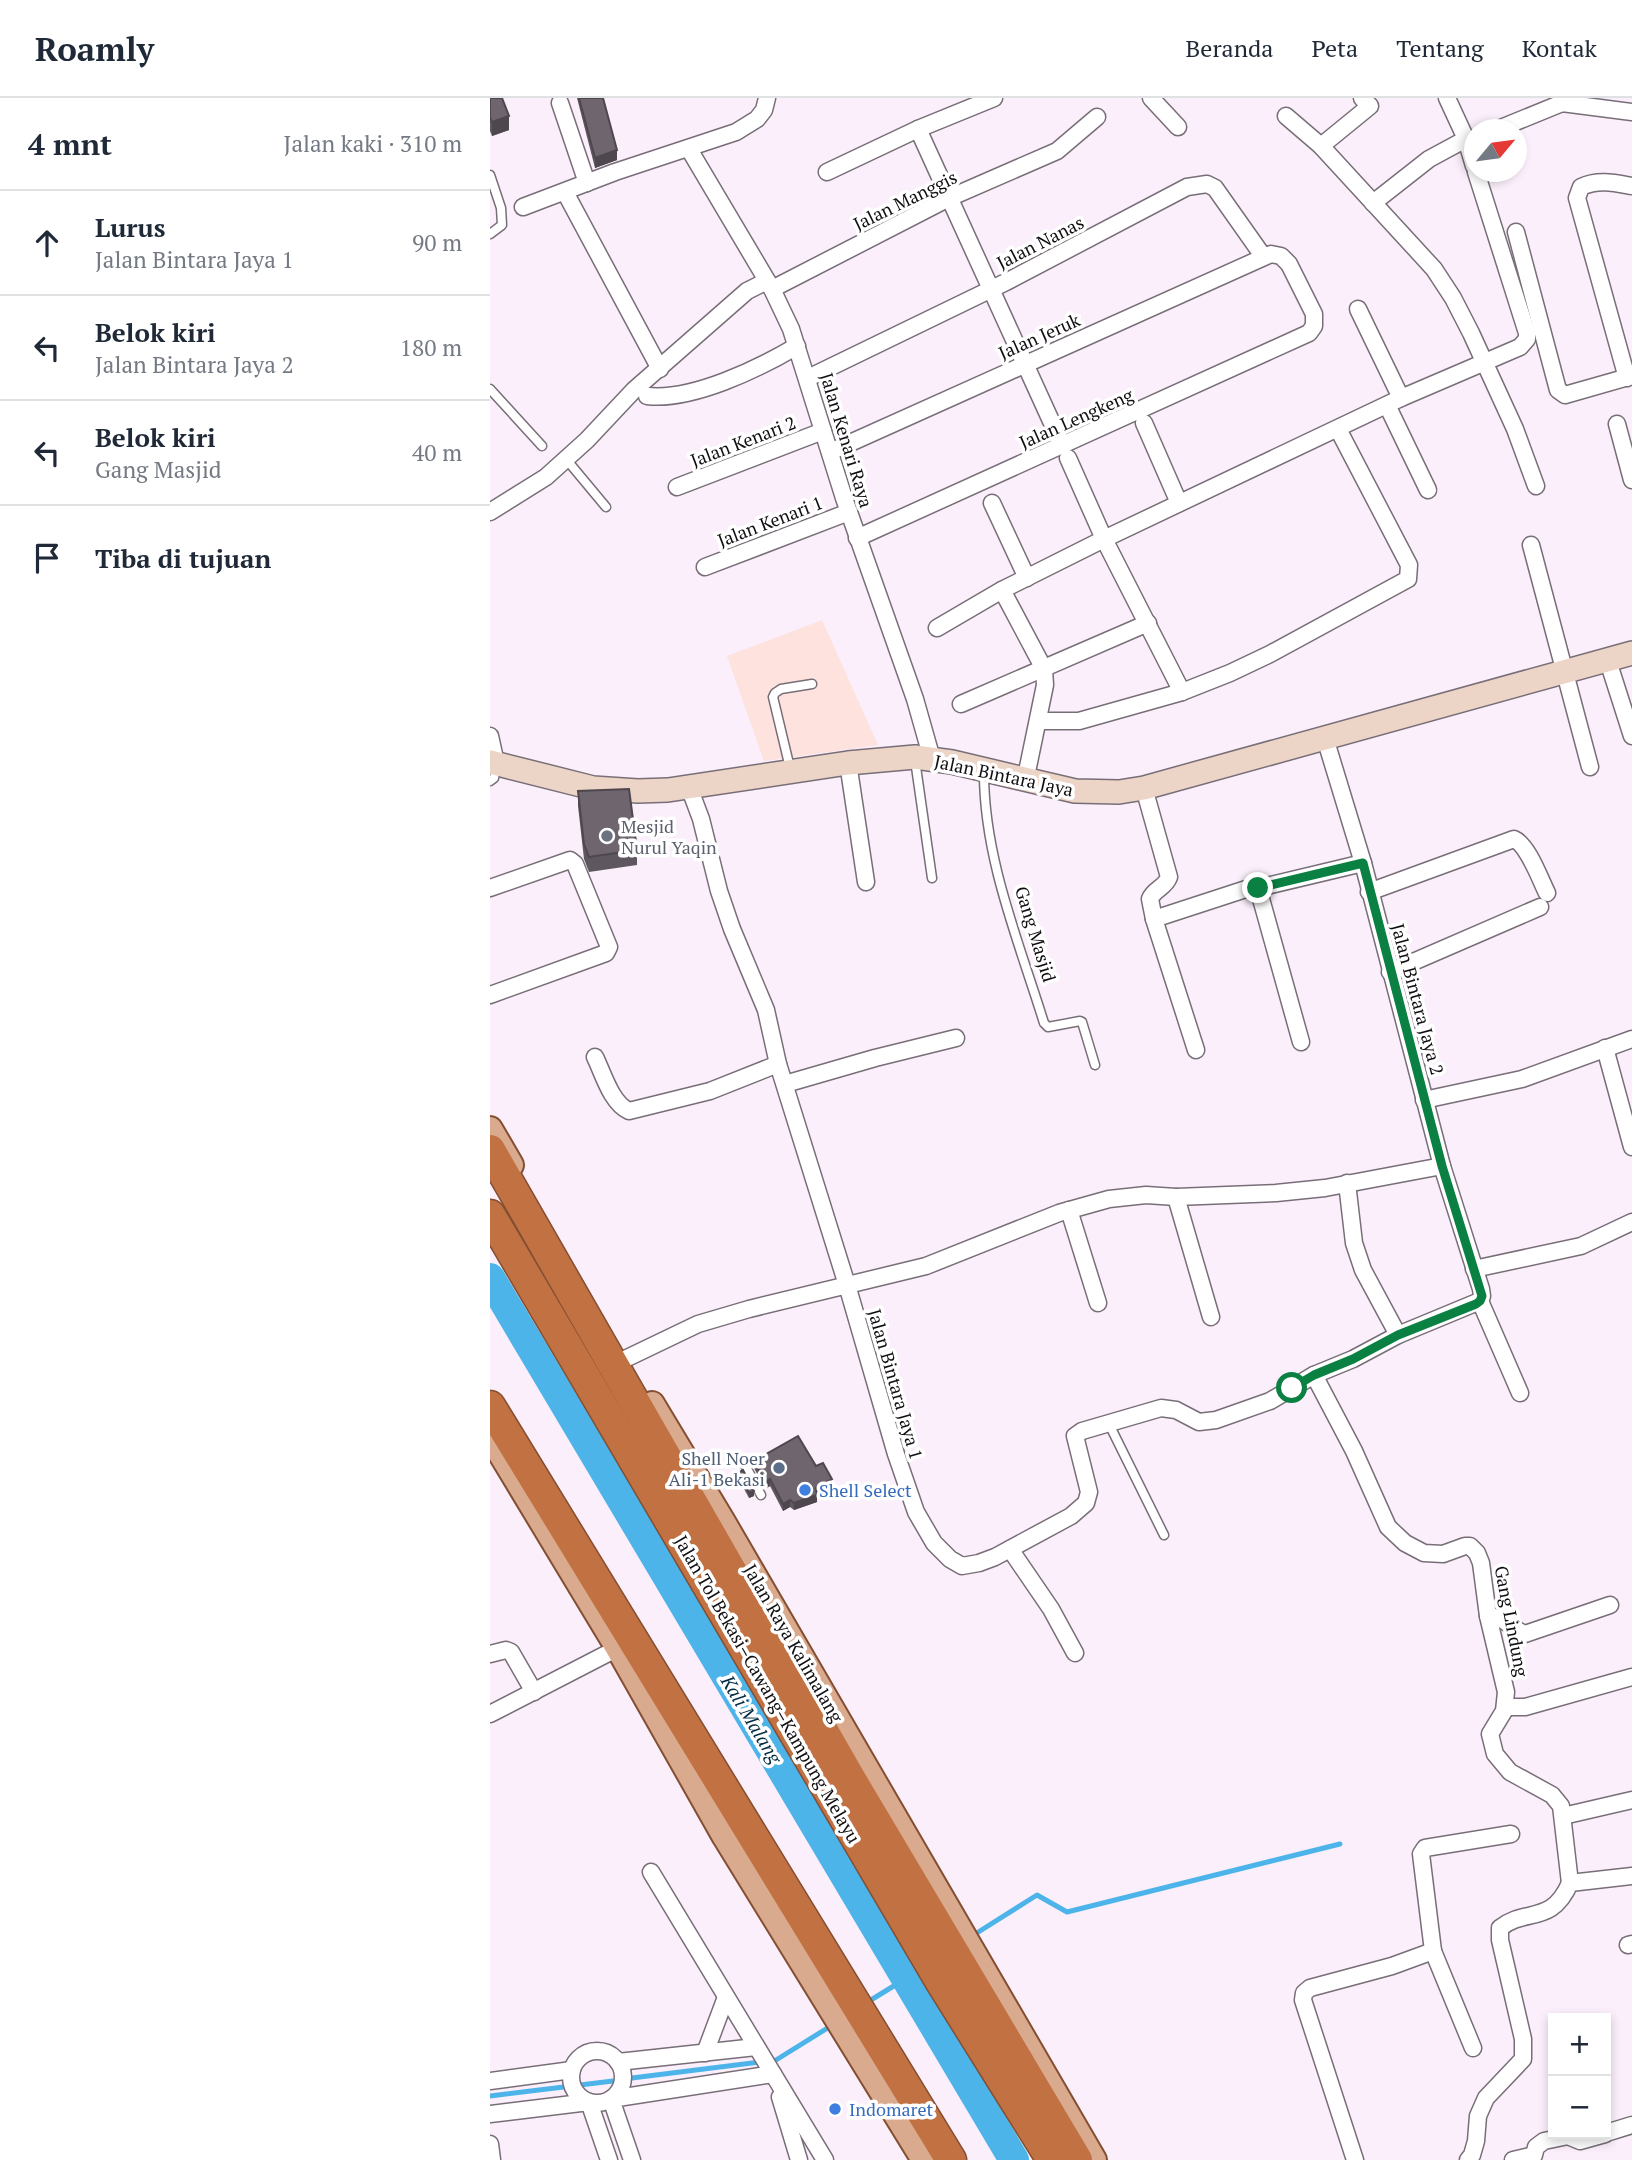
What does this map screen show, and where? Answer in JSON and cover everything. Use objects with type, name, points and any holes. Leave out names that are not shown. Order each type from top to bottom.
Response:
[{"type":"highway","points":[[490,1150],[850,1778],[1077,2160]]},
{"type":"highway","name":"Jalan Tol Bekasi–Cawang–Kampung Melayu","points":[[490,1215],[932,1967],[1052,2160]]},
{"type":"highway","points":[[490,1406],[951,2160]]},
{"type":"main road","name":"Jalan Raya Kalimalang","points":[[490,1129],[730,1534],[1094,2160]]},
{"type":"main road","points":[[490,1436],[618,1648],[725,1836],[924,2160]]},
{"type":"street","points":[[523,207],[615,172],[736,132],[757,120],[764,110],[767,98]]},
{"type":"street","points":[[827,172],[918,129],[994,98]]},
{"type":"street","points":[[1151,98],[1178,128]]},
{"type":"street","points":[[1447,98],[1464,135]]},
{"type":"street","points":[[1321,146],[1371,101]]},
{"type":"street","points":[[1521,119],[1561,101],[1632,112]]},
{"type":"street","points":[[560,103],[587,183]]},
{"type":"street","points":[[1286,116],[1321,146],[1434,269],[1453,298],[1515,429],[1536,486]]},
{"type":"street","name":"Jalan Manggis","points":[[490,512],[546,477],[635,390],[747,291],[769,285],[949,198],[1057,151],[1097,117]]},
{"type":"street","points":[[918,129],[1104,539],[1182,692]]},
{"type":"street","points":[[1373,203],[1429,159],[1464,140]]},
{"type":"street","name":"Jalan Kenari Raya","points":[[689,149],[769,285],[797,346],[849,512],[906,672],[923,758]]},
{"type":"street","points":[[937,628],[1002,590],[1104,539],[1394,401],[1520,347],[1527,339],[1527,333],[1479,182]]},
{"type":"street","points":[[1516,232],[1558,390],[1565,395],[1629,377],[1577,198],[1581,187],[1590,183],[1609,182],[1632,186]]},
{"type":"street","name":"Jalan Nanas","points":[[807,378],[1006,282],[1187,187],[1207,184],[1215,188],[1263,256]]},
{"type":"street","points":[[565,192],[660,369]]},
{"type":"street","name":"Jalan Lengkeng","points":[[858,538],[1065,451],[1310,333],[1314,326],[1314,314],[1289,264],[1275,253],[1263,256]]},
{"type":"street","name":"Jalan Jeruk","points":[[830,452],[1263,256]]},
{"type":"street","points":[[1358,309],[1428,490]]},
{"type":"street","points":[[647,396],[663,398],[696,390],[745,373],[797,346]]},
{"type":"street","points":[[1144,423],[1179,503]]},
{"type":"street","points":[[1617,424],[1632,480]]},
{"type":"street","points":[[1038,721],[1079,721],[1182,692],[1270,654],[1408,579],[1409,565],[1338,429]]},
{"type":"street","name":"Jalan Kenari 2","points":[[677,487],[823,431]]},
{"type":"street","points":[[992,503],[1027,578]]},
{"type":"street","name":"Jalan Kenari 1","points":[[705,567],[849,512]]},
{"type":"street","points":[[1531,545],[1590,767]]},
{"type":"street","points":[[1002,590],[1044,669],[1045,685],[1023,780]]},
{"type":"street","points":[[961,704],[1148,624]]},
{"type":"street","name":"Jalan Bintara Jaya","points":[[492,769],[593,788],[638,791],[689,787],[848,763],[923,758],[1075,791],[1119,792],[1144,788],[1632,653]]},
{"type":"street","points":[[1608,661],[1632,736]]},
{"type":"street","points":[[490,736],[492,769]]},
{"type":"street","name":"Jalan Bintara Jaya 2","points":[[1325,738],[1363,863],[1442,1166],[1474,1269]]},
{"type":"street","points":[[848,763],[866,882]]},
{"type":"street","name":"Jalan Bintara Jaya 1","points":[[689,787],[701,819],[719,891],[765,1010],[778,1063],[904,1478],[916,1512],[934,1543],[950,1559],[962,1566],[979,1563],[1071,1516],[1086,1503],[1090,1492],[1075,1436],[1082,1431],[1161,1408],[1176,1410],[1199,1422],[1216,1420],[1269,1401],[1314,1375],[1353,1359],[1398,1335],[1480,1301]]},
{"type":"street","points":[[1144,788],[1168,877],[1165,885],[1150,899],[1196,1050]]},
{"type":"street","points":[[1369,892],[1514,839],[1520,841],[1527,851],[1543,900],[1390,972]]},
{"type":"street","points":[[490,888],[570,860],[575,864],[609,947],[606,953],[490,995]]},
{"type":"street","points":[[1154,919],[1246,889],[1363,863]]},
{"type":"street","points":[[1258,888],[1301,1042]]},
{"type":"street","points":[[785,1084],[956,1038]]},
{"type":"street","points":[[1424,1100],[1522,1079],[1632,1039]]},
{"type":"street","points":[[1605,1048],[1632,1147]]},
{"type":"street","points":[[595,1057],[615,1098],[621,1107],[629,1111],[710,1091],[778,1063]]},
{"type":"street","points":[[625,1359],[698,1324],[749,1308],[926,1266],[1069,1210],[1109,1199],[1146,1195],[1176,1197],[1276,1194],[1325,1188],[1442,1166]]},
{"type":"street","points":[[1346,1183],[1354,1243],[1363,1269],[1398,1335]]},
{"type":"street","points":[[1176,1197],[1211,1317]]},
{"type":"street","points":[[1069,1210],[1098,1303]]},
{"type":"street","points":[[1520,1393],[1480,1301],[1481,1289],[1474,1269],[1581,1247],[1632,1223]]},
{"type":"street","name":"Gang Lindung","points":[[1314,1375],[1354,1451],[1388,1527],[1405,1544],[1424,1553],[1443,1554],[1465,1546],[1474,1548],[1481,1563],[1488,1616],[1505,1685],[1505,1707],[1490,1734],[1495,1754],[1510,1772],[1552,1795],[1561,1806],[1563,1816]]},
{"type":"street","points":[[1010,1549],[1051,1609],[1075,1653]]},
{"type":"street","points":[[1488,1616],[1502,1619],[1518,1632],[1525,1634],[1610,1605]]},
{"type":"street","points":[[490,1714],[618,1648]]},
{"type":"street","points":[[490,1654],[506,1650],[511,1652],[534,1692]]},
{"type":"street","points":[[1505,1707],[1525,1707],[1632,1676]]},
{"type":"street","points":[[1468,2160],[1476,2141],[1478,2116],[1486,2098],[1523,2059],[1523,2039],[1500,1940],[1500,1928],[1507,1922],[1548,1911],[1565,1895],[1570,1884],[1563,1816],[1632,1801]]},
{"type":"street","points":[[1473,2048],[1433,1951],[1421,1854],[1425,1848],[1510,1834]]},
{"type":"street","points":[[651,1872],[825,2160]]},
{"type":"street","points":[[1570,1884],[1632,1876]]},
{"type":"street","points":[[1355,2160],[1303,2000],[1304,1993],[1310,1988],[1392,1966],[1433,1951]]},
{"type":"street","points":[[705,2053],[726,1997]]},
{"type":"street","points":[[618,2062],[756,2047]]},
{"type":"street","points":[[609,2160],[589,2102],[576,2093],[572,2085],[572,2070],[588,2053],[604,2053],[618,2062],[623,2078],[621,2086],[611,2099]]},
{"type":"street","points":[[490,2081],[572,2070]]},
{"type":"street","points":[[490,2113],[589,2102],[604,2103],[611,2099],[773,2074]]},
{"type":"street","points":[[773,2074],[799,2160]]},
{"type":"street","points":[[611,2099],[632,2160]]},
{"type":"street","points":[[1611,2132],[1632,2125]]},
{"type":"street","points":[[1513,2160],[1534,2155],[1536,2147],[1553,2139]]},
{"type":"street","points":[[490,2144],[492,2160]]},
{"type":"lane","points":[[490,175],[501,208],[502,225],[490,234]]},
{"type":"lane","points":[[490,389],[542,446]]},
{"type":"lane","points":[[566,459],[606,508]]},
{"type":"lane","points":[[791,771],[774,697],[781,689],[812,684]]},
{"type":"lane","points":[[923,758],[918,785],[932,878]]},
{"type":"lane","name":"Gang Masjid","points":[[984,770],[984,797],[997,872],[1044,1023],[1048,1027],[1082,1022],[1095,1065]]},
{"type":"lane","points":[[1108,1422],[1164,1535]]},
{"type":"lane","points":[[745,1465],[761,1495]]},
{"type":"shaded area","points":[[822,620],[878,745],[764,761],[727,656]]},
{"type":"building","points":[[490,98],[502,98],[509,116],[492,122]]},
{"type":"building","points":[[579,98],[603,98],[617,150],[595,158]]},
{"type":"building","name":"Mesjid Nurul Yaqin","points":[[629,789],[637,850],[589,857],[584,844],[578,791]]},
{"type":"building","points":[[798,1436],[816,1466],[823,1463],[832,1479],[816,1488],[817,1495],[783,1504],[770,1479],[765,1482],[754,1461]]},
{"type":"building","points":[[743,1470],[754,1491],[749,1493],[738,1473]]},
{"type":"waterway","name":"Kali Malang","points":[[490,1278],[1014,2160]]},
{"type":"waterway","points":[[972,1936],[1037,1895],[1067,1912],[1340,1844]]},
{"type":"waterway","points":[[866,2003],[923,1968]]},
{"type":"waterway","points":[[632,2078],[776,2060],[834,2024]]},
{"type":"waterway","points":[[490,2096],[613,2081]]},
{"type":"place","name":"Mesjid Nurul Yaqin","points":[[607,836]]},
{"type":"place","name":"Shell Noer Ali-1 Bekasi","points":[[779,1468]]},
{"type":"place","name":"Shell Select","points":[[805,1490]]},
{"type":"place","name":"Indomaret","points":[[835,2109]]},
{"type":"route","points":[[1258,888],[1363,863],[1442,1166],[1482,1296],[1476,1304],[1398,1335],[1292,1388]]}]
